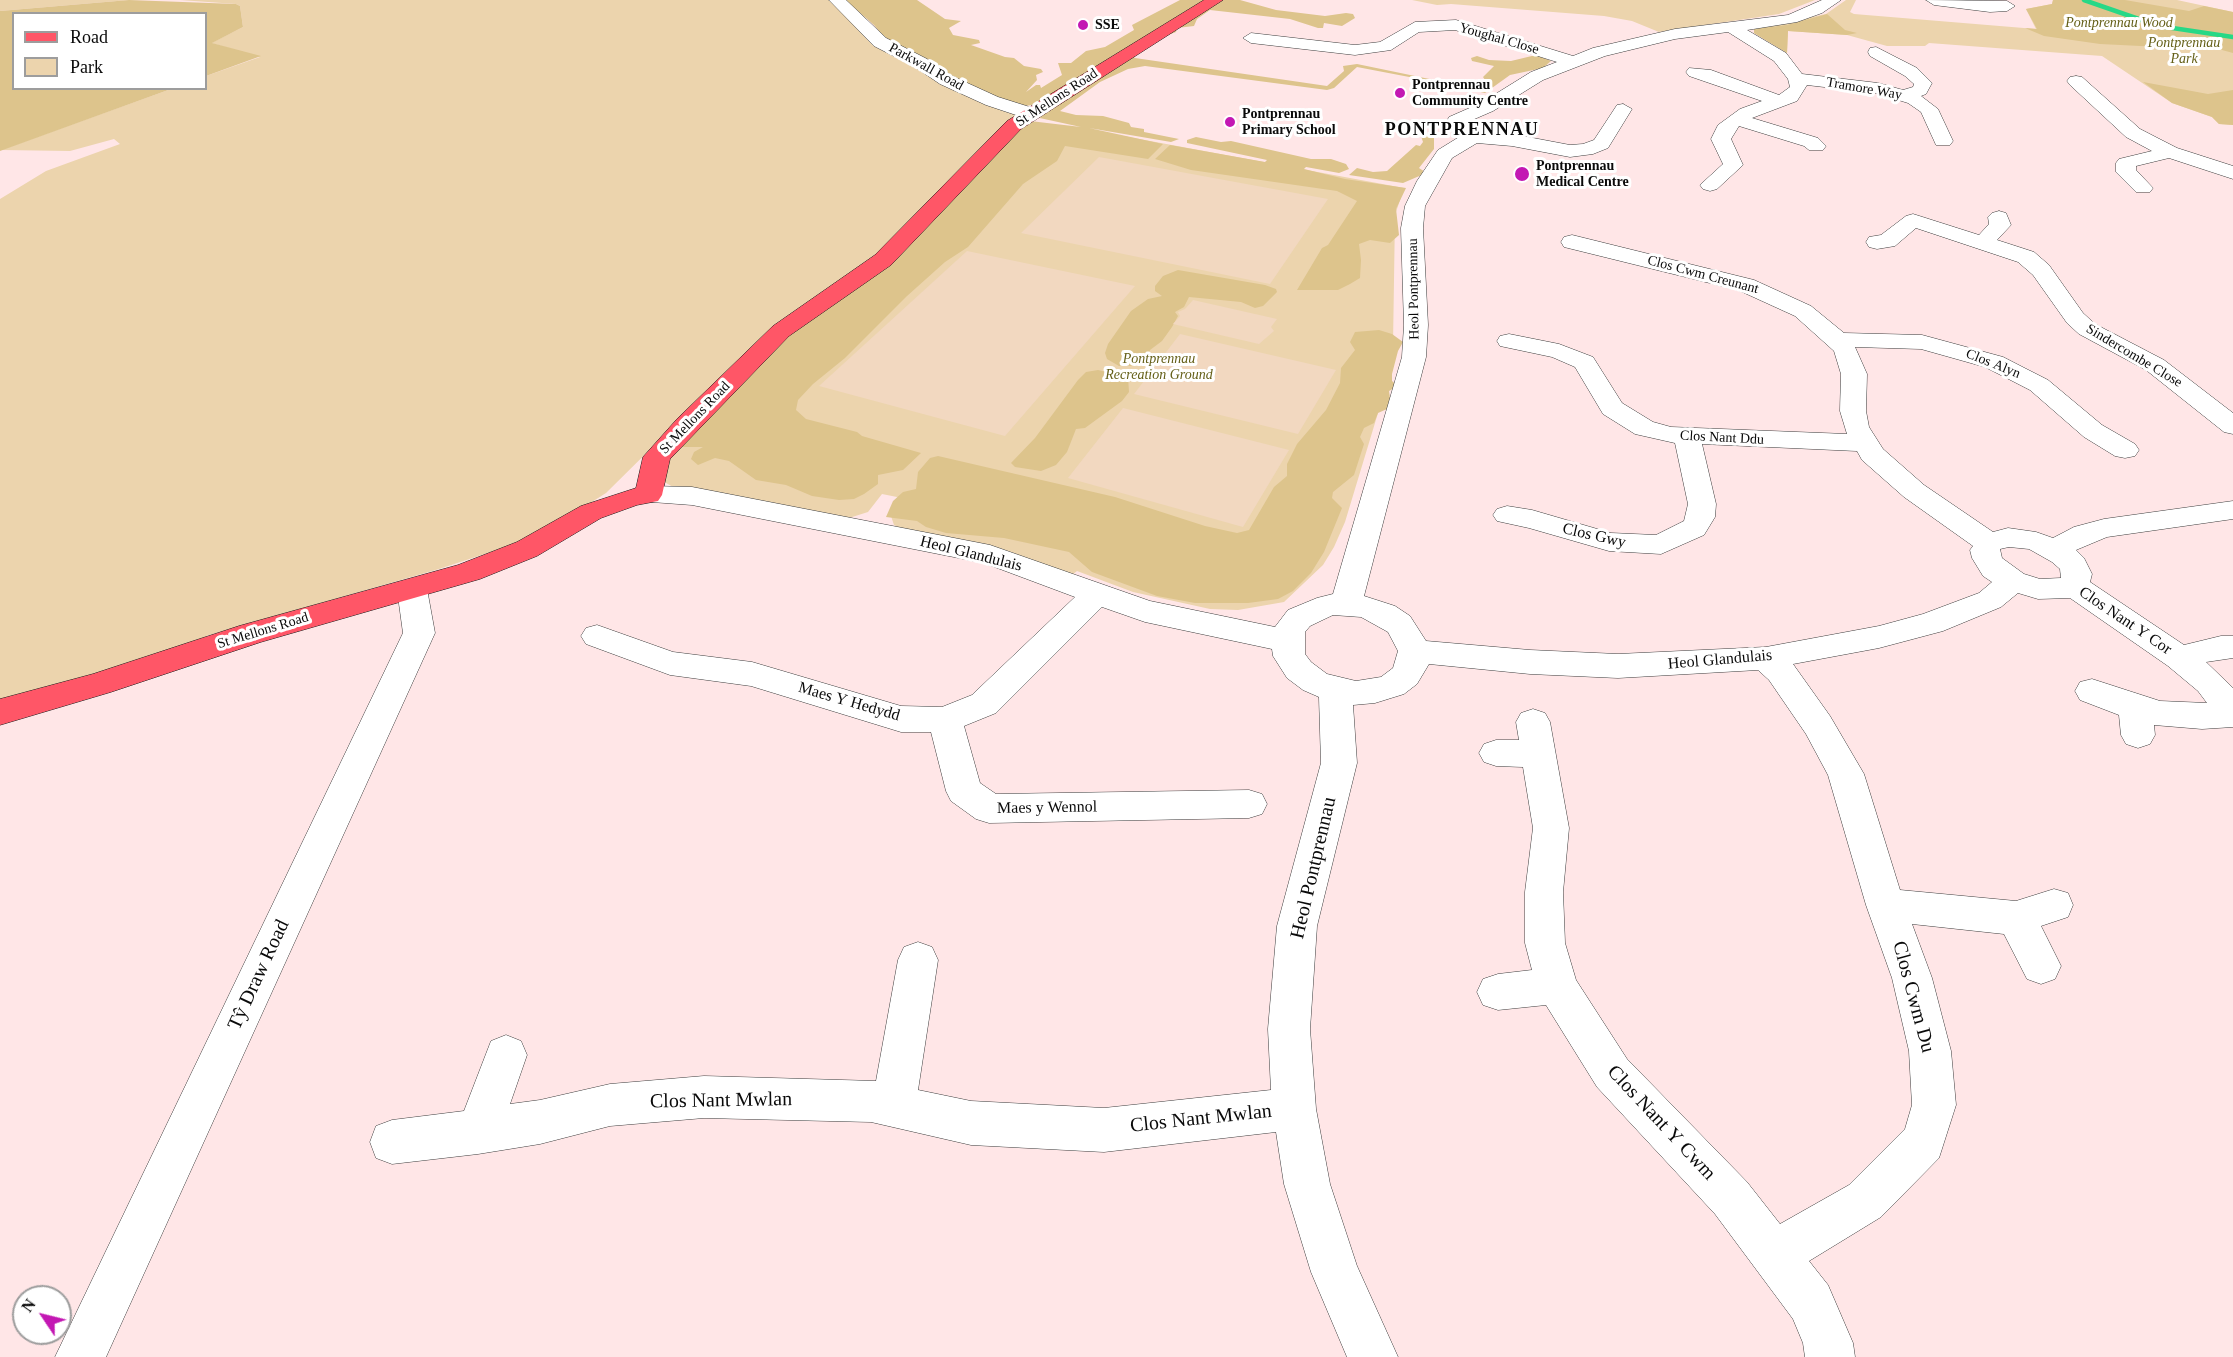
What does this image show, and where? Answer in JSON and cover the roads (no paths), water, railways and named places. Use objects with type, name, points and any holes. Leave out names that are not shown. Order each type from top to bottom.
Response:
[{"type":"main road","name":"St Mellons Road","points":[[0,712],[99,684],[250,634],[469,572],[517,553],[591,512],[632,497],[648,495],[657,457],[686,425],[781,331],[883,260],[1011,128],[1029,113],[1215,0]]},
{"type":"street","name":"Parkwall Road","points":[[837,0],[880,42],[954,84],[992,101],[1029,113]]},
{"type":"street","points":[[1449,136],[1518,86],[1571,61],[1651,38],[1791,19],[1816,10],[1833,0]]},
{"type":"street","points":[[1934,0],[1990,7],[2007,6]]},
{"type":"street","name":"Youghal Close","points":[[1251,38],[1355,50],[1385,46],[1415,27],[1456,25],[1571,61]]},
{"type":"street","points":[[1710,185],[1733,165],[1721,140],[1727,125],[1736,119],[1780,102],[1799,88],[1797,79],[1780,57],[1730,26]]},
{"type":"street","points":[[1876,52],[1911,72],[1923,83],[1920,90],[1905,95]]},
{"type":"street","points":[[1695,72],[1780,102]]},
{"type":"street","name":"Tramore Way","points":[[1797,79],[1857,85],[1905,95],[1929,109],[1943,141]]},
{"type":"street","points":[[2076,81],[2120,123],[2170,152],[2233,173]]},
{"type":"street","points":[[1479,133],[1487,107]]},
{"type":"street","points":[[1449,136],[1479,133],[1570,151],[1596,148],[1623,109]]},
{"type":"street","points":[[1736,119],[1811,142],[1816,146]]},
{"type":"street","name":"Heol Pontprennau","points":[[1346,604],[1412,366],[1416,325],[1412,228],[1415,206],[1449,136],[1479,133]]},
{"type":"street","points":[[2143,188],[2126,172],[2126,163],[2170,152]]},
{"type":"street","points":[[1984,242],[2000,225],[1998,217]]},
{"type":"street","name":"Sindercombe Close","points":[[1876,242],[1887,241],[1913,220],[2011,250],[2035,263],[2075,318],[2087,329],[2155,365],[2230,421]]},
{"type":"street","name":"Clos Cwm Creunant","points":[[1572,242],[1712,275],[1770,294],[1803,311],[1838,340],[1854,374],[1853,411],[1856,427],[1872,454],[1914,491],[1989,543]]},
{"type":"street","name":"Clos Alyn","points":[[1838,340],[1899,339],[1922,342],[1994,362],[2039,385],[2093,431],[2125,450]]},
{"type":"street","name":"Clos Nant Ddu","points":[[1509,341],[1559,351],[1584,362],[1612,408],[1624,418],[1644,428],[1687,438],[1864,443]]},
{"type":"street","name":"Clos Gwy","points":[[1507,515],[1532,519],[1609,542],[1635,545],[1661,544],[1681,536],[1694,528],[1701,517],[1702,504],[1687,438]]},
{"type":"street","name":"Heol Glandulais","points":[[648,495],[692,496],[982,554],[1006,560],[1145,611],[1287,641]]},
{"type":"street","points":[[2054,549],[2084,534],[2104,528],[2233,510]]},
{"type":"street","points":[[2008,537],[2022,538],[2054,549],[2073,565],[2077,574],[2072,585],[2055,591],[2013,581],[1994,569],[1986,558],[1985,550],[1989,543],[2008,537]]},
{"type":"street","name":"Heol Glandulais","points":[[1414,651],[1530,662],[1618,666],[1766,658],[1879,637],[1932,623],[1990,600],[2013,581]]},
{"type":"street","name":"Clos Nant Y Cor","points":[[2072,585],[2179,658],[2210,683],[2233,713]]},
{"type":"street","name":"Tŷ Draw Road","points":[[80,1357],[419,633],[412,589]]},
{"type":"street","name":"Maes Y Hedydd","points":[[597,636],[670,663],[752,674],[901,719],[945,720],[984,704],[1096,594]]},
{"type":"street","points":[[1346,604],[1375,610],[1399,624],[1409,637],[1414,651],[1413,664],[1405,676],[1392,686],[1356,693],[1335,690],[1315,682],[1299,670],[1290,656],[1287,641],[1290,628],[1299,618],[1328,605],[1346,604]]},
{"type":"street","name":"Clos Nant Y Cor","points":[[2179,658],[2221,647],[2233,647]]},
{"type":"street","name":"Clos Cwm Du","points":[[1766,658],[1781,672],[1818,724],[1846,774],[1885,905],[1912,978],[1930,1051],[1934,1105],[1923,1142],[1865,1201],[1774,1255]]},
{"type":"street","name":"Heol Pontprennau","points":[[1335,690],[1339,764],[1297,926],[1288,1029],[1294,1109],[1307,1184],[1335,1272],[1373,1357]]},
{"type":"street","name":"Clos Nant Y Cor","points":[[2092,691],[2137,722],[2160,714],[2202,716],[2233,713]]},
{"type":"street","name":"Maes y Wennol","points":[[945,720],[964,792],[989,809],[1206,791],[1250,804]]},
{"type":"street","name":"Clos Nant Y Cwm","points":[[1496,753],[1536,738],[1551,828],[1544,892],[1545,943],[1557,986],[1583,1031],[1612,1072],[1731,1198],[1774,1255]]},
{"type":"street","points":[[1885,905],[2016,918],[2054,905]]},
{"type":"street","points":[[2016,918],[2041,966]]},
{"type":"street","points":[[894,1106],[918,960]]},
{"type":"street","points":[[1498,992],[1557,986]]},
{"type":"street","points":[[478,1132],[506,1055]]},
{"type":"street","name":"Clos Nant Mwlan","points":[[392,1142],[540,1122],[610,1105],[704,1097],[871,1101],[972,1123],[1104,1130],[1294,1109]]},
{"type":"street","points":[[1774,1255],[1811,1302],[1828,1343],[1830,1357]]},
{"type":"waterway","points":[[2084,0],[2159,26],[2233,37]]},
{"type":"place","name":"SSE","points":[[1083,25]]},
{"type":"place","name":"Pontprennau Community Centre","points":[[1400,93]]},
{"type":"place","name":"Pontprennau Primary School","points":[[1230,122]]},
{"type":"place","name":"Pontprennau Medical Centre","points":[[1522,174]]},
{"type":"district","name":"PONTPRENNAU","points":[[1462,130]]},
{"type":"park label","name":"Pontprennau Wood","points":[[2119,23]]},
{"type":"park label","name":"Pontprennau Park","points":[[2184,52]]},
{"type":"park label","name":"Pontprennau Recreation Ground","points":[[1159,368]]}]
